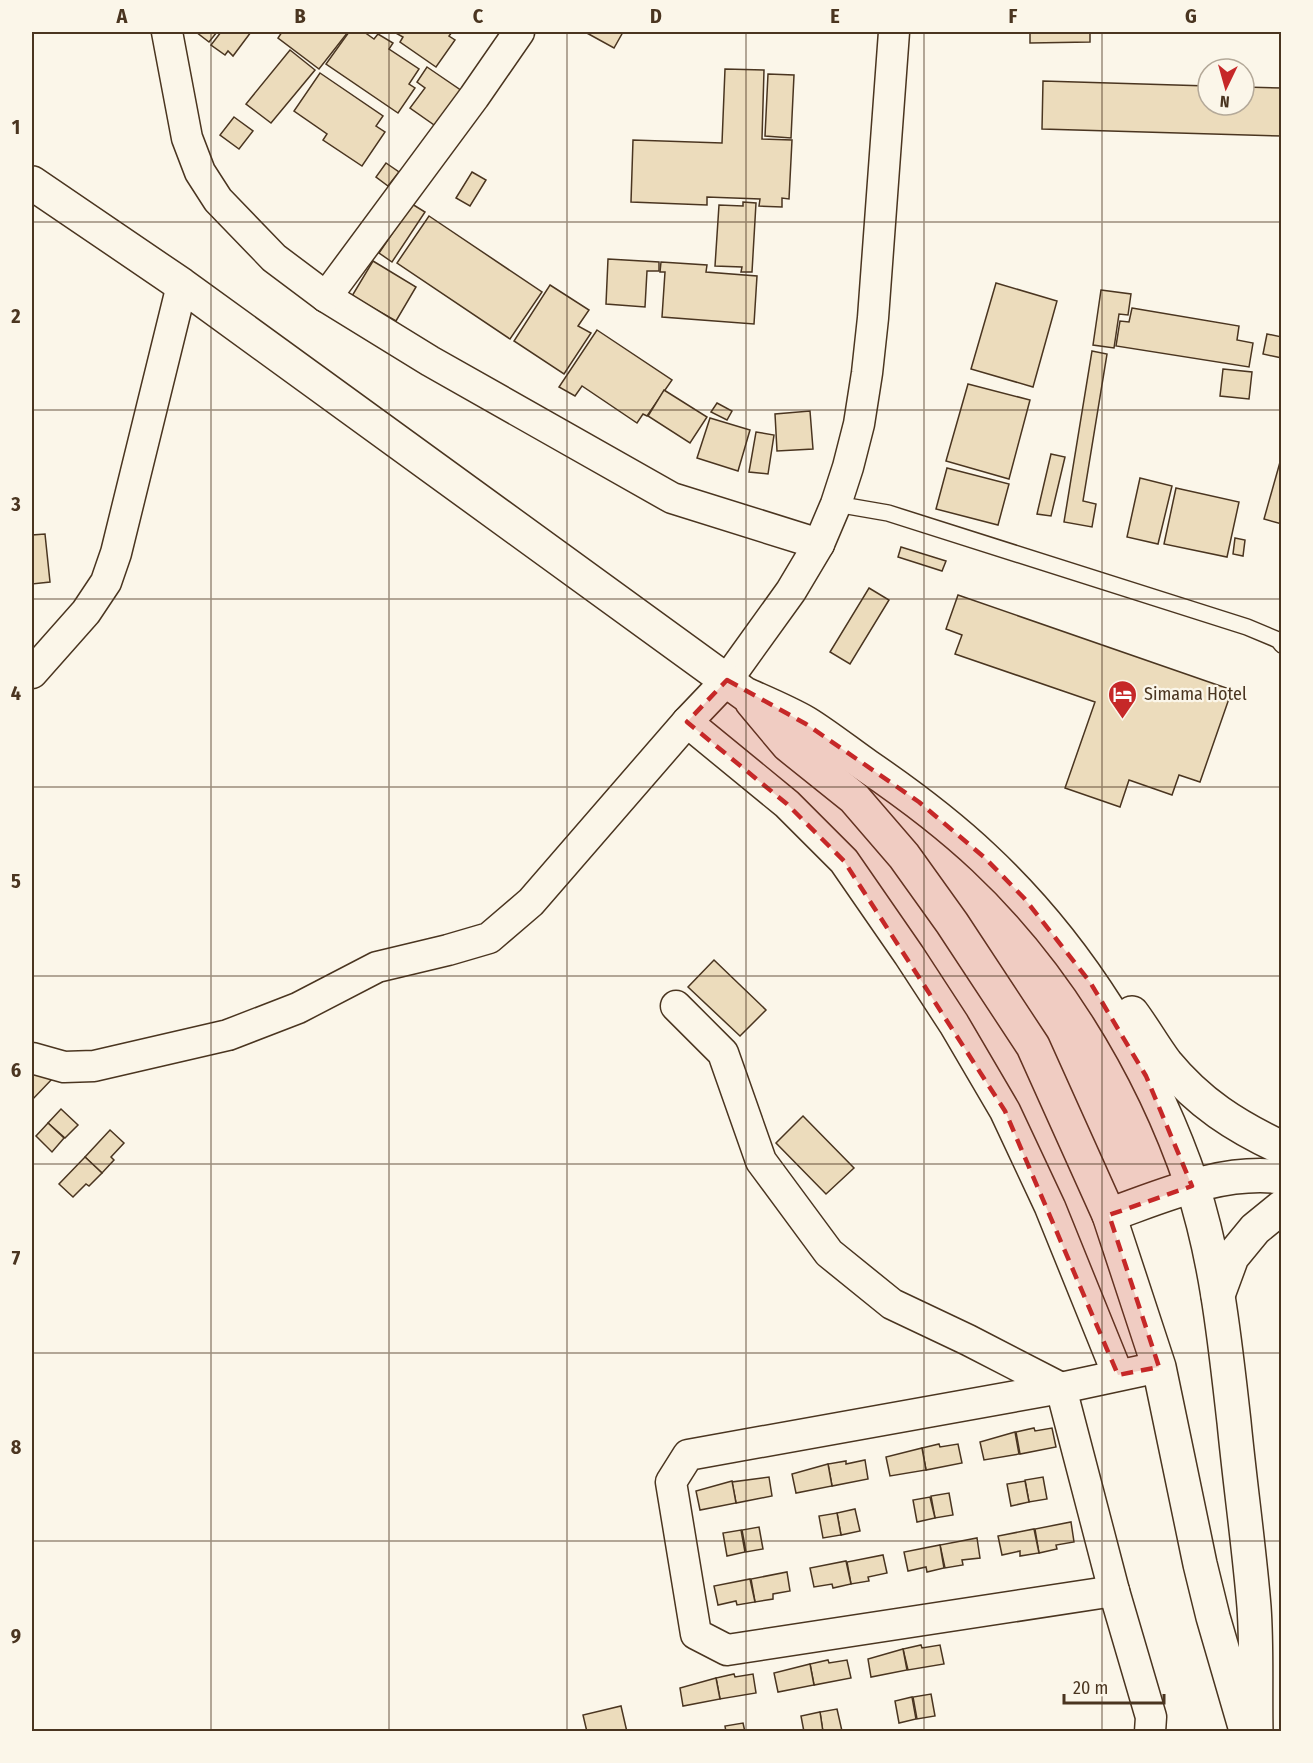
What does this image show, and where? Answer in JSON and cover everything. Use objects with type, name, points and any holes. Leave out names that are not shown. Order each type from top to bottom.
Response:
[{"type":"main road","points":[[32,183],[182,285],[736,687],[806,724],[919,802],[984,857],[1101,973],[1166,1062],[1186,1084],[1228,1120],[1281,1148]]},
{"type":"main road","points":[[736,687],[788,746],[854,798],[904,856],[952,923],[1033,1046],[1109,1215],[1160,1367],[1200,1564],[1246,1731]]},
{"type":"main road","points":[[1024,898],[1090,982],[1146,1076],[1174,1138],[1192,1186],[1207,1239],[1218,1295],[1228,1371],[1254,1609],[1256,1731]]},
{"type":"main road","points":[[1109,1215],[1192,1186],[1230,1178],[1270,1175],[1281,1177]]},
{"type":"main road","points":[[1218,1295],[1232,1257],[1255,1229],[1281,1207]]},
{"type":"street","points":[[167,32],[187,138],[200,172],[218,200],[274,258],[326,297],[430,361],[672,498],[819,544]]},
{"type":"street","points":[[326,297],[474,98],[519,32]]},
{"type":"street","points":[[32,1058],[63,1067],[94,1066],[228,1035],[298,1008],[377,967],[489,938],[531,902],[687,722],[736,687],[819,544],[836,504],[859,424],[873,318],[894,32]]},
{"type":"street","points":[[32,673],[86,612],[106,582],[116,553],[182,285]]},
{"type":"street","points":[[687,722],[787,804],[844,861],[954,1024],[1005,1111],[1050,1208],[1118,1375]]},
{"type":"street","points":[[676,1006],[723,1053],[761,1161],[829,1252],[892,1304],[1061,1388],[1114,1591],[1151,1717],[1150,1731]]},
{"type":"street","points":[[1114,1591],[727,1650],[696,1634],[671,1482],[688,1455],[1061,1388],[1160,1367]]},
{"type":"lane","points":[[836,504],[888,513],[1214,616],[1278,640],[1281,645]]},
{"type":"highlighted area","points":[[727,680],[806,724],[919,802],[984,857],[1024,898],[1090,982],[1146,1076],[1192,1186],[1109,1215],[1159,1367],[1118,1375],[1005,1111],[844,861],[787,804],[687,722]]},
{"type":"building","points":[[196,32],[217,32],[209,42]]},
{"type":"building","points":[[221,32],[251,32],[233,56],[228,51],[225,55],[211,45]]},
{"type":"building","points":[[282,32],[348,32],[319,69],[278,38]]},
{"type":"building","points":[[349,32],[364,32],[374,39],[378,34],[393,43],[389,49],[419,69],[409,84],[415,88],[398,113],[326,64]]},
{"type":"building","points":[[394,32],[452,32],[449,36],[455,40],[436,67],[400,42],[403,37]]},
{"type":"building","points":[[585,32],[623,32],[614,48]]},
{"type":"building","points":[[1030,32],[1090,32],[1090,42],[1030,43]]},
{"type":"building","points":[[290,50],[315,70],[271,123],[246,104]]},
{"type":"building","points":[[427,67],[462,91],[437,127],[410,108],[425,88],[417,82]]},
{"type":"building","points":[[725,69],[764,70],[762,139],[792,140],[789,199],[782,198],[782,207],[759,206],[760,199],[707,197],[707,205],[631,202],[633,140],[722,143]]},
{"type":"building","points":[[320,73],[383,116],[376,126],[385,132],[362,166],[323,140],[327,134],[294,111]]},
{"type":"building","points":[[768,74],[794,75],[791,138],[765,136]]},
{"type":"building","points":[[1043,81],[1196,86],[1196,117],[1256,117],[1256,87],[1282,88],[1282,136],[1042,129]]},
{"type":"building","points":[[234,117],[253,131],[239,149],[220,135]]},
{"type":"building","points":[[386,163],[399,172],[388,186],[376,177]]},
{"type":"building","points":[[472,172],[486,180],[470,206],[456,198]]},
{"type":"building","points":[[743,202],[756,203],[752,272],[741,272],[742,267],[715,266],[719,205],[743,206]]},
{"type":"building","points":[[412,204],[425,212],[392,262],[379,253]]},
{"type":"building","points":[[429,216],[542,292],[510,339],[397,263]]},
{"type":"building","points":[[608,259],[659,262],[659,271],[647,271],[645,307],[606,304]]},
{"type":"building","points":[[373,261],[416,287],[396,321],[352,296]]},
{"type":"building","points":[[661,262],[707,265],[706,272],[757,276],[754,324],[662,317],[665,272],[660,272]]},
{"type":"building","points":[[996,283],[1057,301],[1033,387],[971,369]]},
{"type":"building","points":[[550,285],[589,310],[578,326],[591,333],[564,374],[514,341]]},
{"type":"building","points":[[1101,290],[1131,294],[1128,315],[1119,314],[1114,348],[1093,345]]},
{"type":"building","points":[[1132,308],[1239,326],[1237,340],[1253,343],[1249,367],[1116,346],[1120,321],[1129,322]]},
{"type":"building","points":[[597,330],[672,380],[647,416],[643,414],[637,423],[582,386],[575,396],[559,387]]},
{"type":"building","points":[[1267,334],[1282,337],[1282,358],[1263,354]]},
{"type":"building","points":[[1092,351],[1107,354],[1083,501],[1096,504],[1092,527],[1064,522]]},
{"type":"building","points":[[1223,369],[1252,372],[1249,399],[1220,396]]},
{"type":"building","points":[[968,384],[1030,400],[1009,479],[946,461]]},
{"type":"building","points":[[664,390],[707,417],[690,443],[648,416]]},
{"type":"building","points":[[717,403],[732,411],[727,420],[711,412]]},
{"type":"building","points":[[810,411],[813,449],[777,451],[775,414]]},
{"type":"building","points":[[710,418],[750,430],[738,471],[697,458]]},
{"type":"building","points":[[756,432],[774,435],[768,474],[749,472]]},
{"type":"building","points":[[1051,454],[1065,457],[1051,516],[1037,514]]},
{"type":"building","points":[[1282,455],[1282,524],[1264,519]]},
{"type":"building","points":[[947,468],[1009,484],[998,525],[936,509]]},
{"type":"building","points":[[1140,478],[1172,486],[1158,544],[1127,537]]},
{"type":"building","points":[[1176,488],[1239,502],[1227,557],[1164,544]]},
{"type":"building","points":[[45,534],[50,582],[32,584],[32,535]]},
{"type":"building","points":[[1235,538],[1245,540],[1243,556],[1233,554]]},
{"type":"building","points":[[901,547],[946,561],[942,571],[898,557]]},
{"type":"building","points":[[869,588],[889,600],[850,664],[830,652]]},
{"type":"building","points":[[958,595],[1232,690],[1200,782],[1179,775],[1172,795],[1129,780],[1120,807],[1065,788],[1095,702],[955,654],[962,635],[946,629]]},
{"type":"building","points":[[714,960],[766,1010],[740,1036],[688,987]]},
{"type":"building","points":[[32,1073],[54,1077],[32,1100]]},
{"type":"building","points":[[61,1109],[78,1125],[65,1138],[48,1123]]},
{"type":"building","points":[[803,1116],[854,1168],[826,1194],[776,1143]]},
{"type":"building","points":[[48,1123],[64,1138],[52,1152],[36,1136]]},
{"type":"building","points":[[110,1130],[124,1143],[111,1157],[114,1160],[102,1173],[85,1157]]},
{"type":"building","points":[[85,1157],[102,1173],[73,1197],[59,1184]]},
{"type":"building","points":[[1034,1428],[1035,1431],[1052,1428],[1056,1447],[1020,1454],[1016,1432]]},
{"type":"building","points":[[1015,1432],[1019,1454],[984,1460],[980,1442]]},
{"type":"building","points":[[939,1444],[940,1447],[958,1444],[962,1463],[926,1470],[922,1448]]},
{"type":"building","points":[[922,1448],[926,1470],[890,1476],[886,1457]]},
{"type":"building","points":[[865,1460],[868,1479],[832,1486],[828,1464],[846,1461],[846,1464]]},
{"type":"building","points":[[828,1464],[832,1486],[796,1493],[792,1474]]},
{"type":"building","points":[[769,1477],[772,1496],[736,1503],[732,1482]]},
{"type":"building","points":[[1043,1477],[1047,1499],[1029,1502],[1025,1480]]},
{"type":"building","points":[[732,1481],[736,1503],[700,1510],[696,1491]]},
{"type":"building","points":[[1025,1481],[1029,1502],[1011,1506],[1007,1484]]},
{"type":"building","points":[[949,1493],[953,1515],[935,1518],[931,1496]]},
{"type":"building","points":[[930,1497],[935,1518],[917,1522],[913,1500]]},
{"type":"building","points":[[855,1509],[860,1531],[841,1535],[837,1513]]},
{"type":"building","points":[[837,1513],[841,1535],[823,1538],[819,1516]]},
{"type":"building","points":[[1071,1522],[1074,1542],[1056,1545],[1057,1549],[1039,1553],[1035,1529]]},
{"type":"building","points":[[759,1527],[763,1549],[746,1552],[742,1530]]},
{"type":"building","points":[[1034,1529],[1039,1553],[1020,1556],[1020,1551],[1002,1555],[998,1536]]},
{"type":"building","points":[[741,1530],[745,1552],[727,1556],[723,1533]]},
{"type":"building","points":[[977,1538],[980,1558],[962,1560],[963,1565],[945,1568],[940,1545]]},
{"type":"building","points":[[940,1545],[944,1568],[927,1572],[926,1567],[908,1571],[904,1552]]},
{"type":"building","points":[[883,1555],[887,1573],[868,1577],[869,1581],[851,1584],[847,1562]]},
{"type":"building","points":[[846,1561],[851,1584],[833,1588],[832,1584],[814,1587],[810,1568]]},
{"type":"building","points":[[787,1572],[790,1591],[773,1594],[773,1599],[755,1602],[751,1579]]},
{"type":"building","points":[[750,1579],[755,1602],[737,1605],[736,1601],[718,1605],[714,1586]]},
{"type":"building","points":[[921,1645],[922,1648],[940,1645],[944,1664],[908,1670],[903,1649]]},
{"type":"building","points":[[903,1649],[907,1670],[871,1677],[868,1659]]},
{"type":"building","points":[[828,1660],[829,1663],[847,1660],[851,1678],[814,1685],[810,1664]]},
{"type":"building","points":[[810,1664],[814,1685],[778,1692],[774,1673]]},
{"type":"building","points":[[734,1674],[735,1677],[753,1674],[756,1693],[720,1699],[716,1678]]},
{"type":"building","points":[[716,1678],[720,1699],[683,1706],[680,1688]]},
{"type":"building","points":[[931,1694],[935,1716],[917,1719],[913,1697]]},
{"type":"building","points":[[912,1697],[916,1719],[899,1723],[895,1701]]},
{"type":"building","points":[[621,1706],[627,1732],[587,1732],[583,1715]]},
{"type":"building","points":[[837,1709],[842,1731],[823,1732],[820,1712]]},
{"type":"building","points":[[820,1712],[823,1732],[804,1732],[801,1716]]},
{"type":"building","points":[[743,1723],[745,1732],[726,1732],[725,1726]]},
{"type":"place","name":"Simama Hotel","points":[[1123,720]]}]
